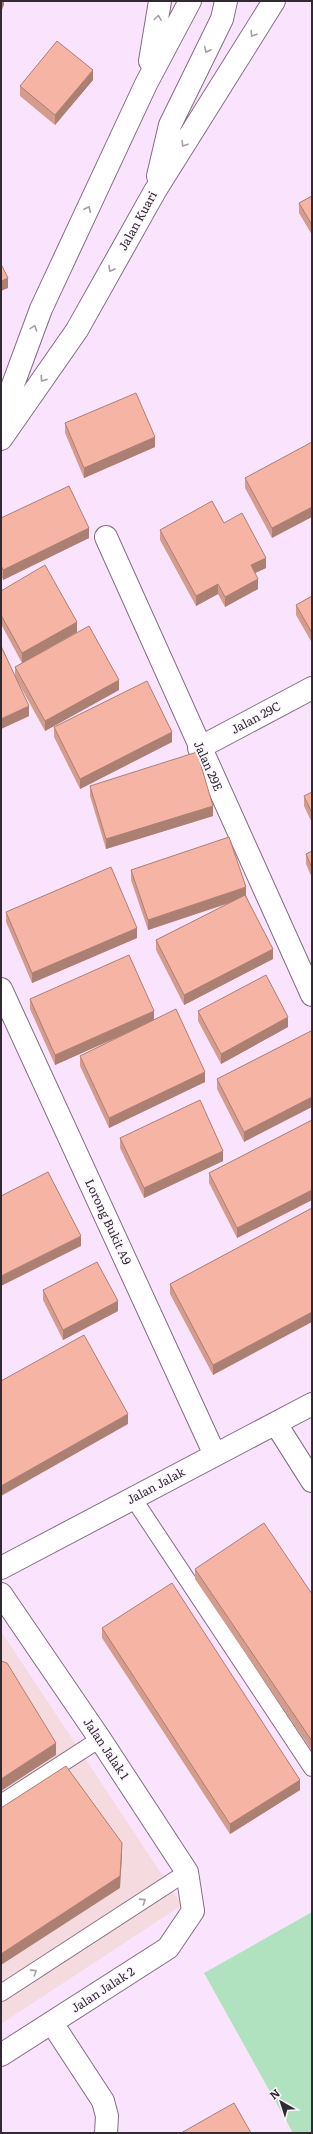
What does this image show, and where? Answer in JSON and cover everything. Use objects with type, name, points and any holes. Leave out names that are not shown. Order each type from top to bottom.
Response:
[{"type":"street","points":[[146,84],[160,1]]},
{"type":"street","points":[[1,416],[41,309],[146,84],[190,1]]},
{"type":"street","points":[[155,191],[170,125],[222,19],[226,1]]},
{"type":"street","name":"Jalan Kuari","points":[[1,439],[77,330],[155,191],[274,1]]},
{"type":"street","name":"Jalan 29E","points":[[106,537],[199,748],[312,995]]},
{"type":"street","name":"Jalan 29C","points":[[199,748],[312,688]]},
{"type":"street","name":"Lorong Bukit A9","points":[[1,990],[215,1455]]},
{"type":"street","name":"Jalan Jalak","points":[[1,1568],[312,1404]]},
{"type":"street","points":[[276,1424],[312,1481]]},
{"type":"street","name":"Jalan Jalak 1","points":[[3,1601],[100,1739],[187,1872],[193,1911]]},
{"type":"street","name":"Jalan Jalak 2","points":[[1,2055],[168,1948],[193,1911]]},
{"type":"street","points":[[52,2023],[103,2101],[107,2116],[106,2133]]},
{"type":"lane","points":[[133,1498],[312,1768]]},
{"type":"lane","points":[[1,1803],[100,1739]]},
{"type":"lane","points":[[1,1994],[187,1872]]},
{"type":"shaded area","points":[[1,1631],[182,1905],[1,2024]]},
{"type":"green space","points":[[312,1912],[312,2133],[293,2133],[204,1973]]},
{"type":"building","points":[[57,41],[93,70],[55,115],[20,86]]},
{"type":"building","points":[[312,196],[312,225],[299,203]]},
{"type":"building","points":[[1,264],[8,278],[1,281]]},
{"type":"building","points":[[136,393],[155,437],[84,468],[65,423]]},
{"type":"building","points":[[312,442],[312,507],[272,528],[245,478]]},
{"type":"building","points":[[69,486],[89,528],[3,570],[1,565],[1,518]]},
{"type":"building","points":[[212,501],[224,523],[242,513],[266,558],[251,565],[258,579],[225,597],[218,584],[196,596],[160,530]]},
{"type":"building","points":[[45,565],[77,622],[22,653],[1,615],[1,591]]},
{"type":"building","points":[[312,596],[312,633],[296,605]]},
{"type":"building","points":[[89,626],[119,680],[45,721],[15,667]]},
{"type":"building","points":[[1,646],[29,706],[1,719]]},
{"type":"building","points":[[147,681],[172,732],[80,779],[54,727]]},
{"type":"building","points":[[197,752],[213,806],[106,839],[90,786]]},
{"type":"building","points":[[312,792],[312,813],[304,796]]},
{"type":"building","points":[[229,837],[246,887],[148,920],[131,870]]},
{"type":"building","points":[[312,851],[312,868],[306,854]]},
{"type":"building","points":[[111,867],[137,928],[32,973],[6,912]]},
{"type":"building","points":[[245,895],[273,949],[184,995],[156,940]]},
{"type":"building","points":[[129,955],[154,1011],[55,1055],[30,999]]},
{"type":"building","points":[[266,975],[288,1017],[221,1054],[198,1011]]},
{"type":"building","points":[[176,1009],[205,1072],[109,1118],[80,1056]]},
{"type":"building","points":[[311,1031],[312,1097],[244,1132],[217,1079]]},
{"type":"building","points":[[200,1100],[223,1151],[144,1188],[120,1138]]},
{"type":"building","points":[[312,1120],[312,1190],[237,1228],[209,1173]]},
{"type":"building","points":[[48,1172],[81,1236],[1,1276],[1,1196]]},
{"type":"building","points":[[312,1208],[312,1312],[213,1365],[170,1284]]},
{"type":"building","points":[[97,1262],[118,1301],[63,1330],[43,1290]]},
{"type":"building","points":[[84,1335],[128,1414],[1,1486],[1,1381]]},
{"type":"building","points":[[264,1523],[312,1594],[312,1741],[195,1569]]},
{"type":"building","points":[[172,1583],[300,1780],[230,1824],[102,1628]]},
{"type":"building","points":[[1,1661],[7,1663],[56,1743],[1,1779]]},
{"type":"building","points":[[66,1766],[122,1843],[120,1876],[1,1954],[1,1808]]},
{"type":"building","points":[[234,2103],[251,2133],[181,2133]]}]
